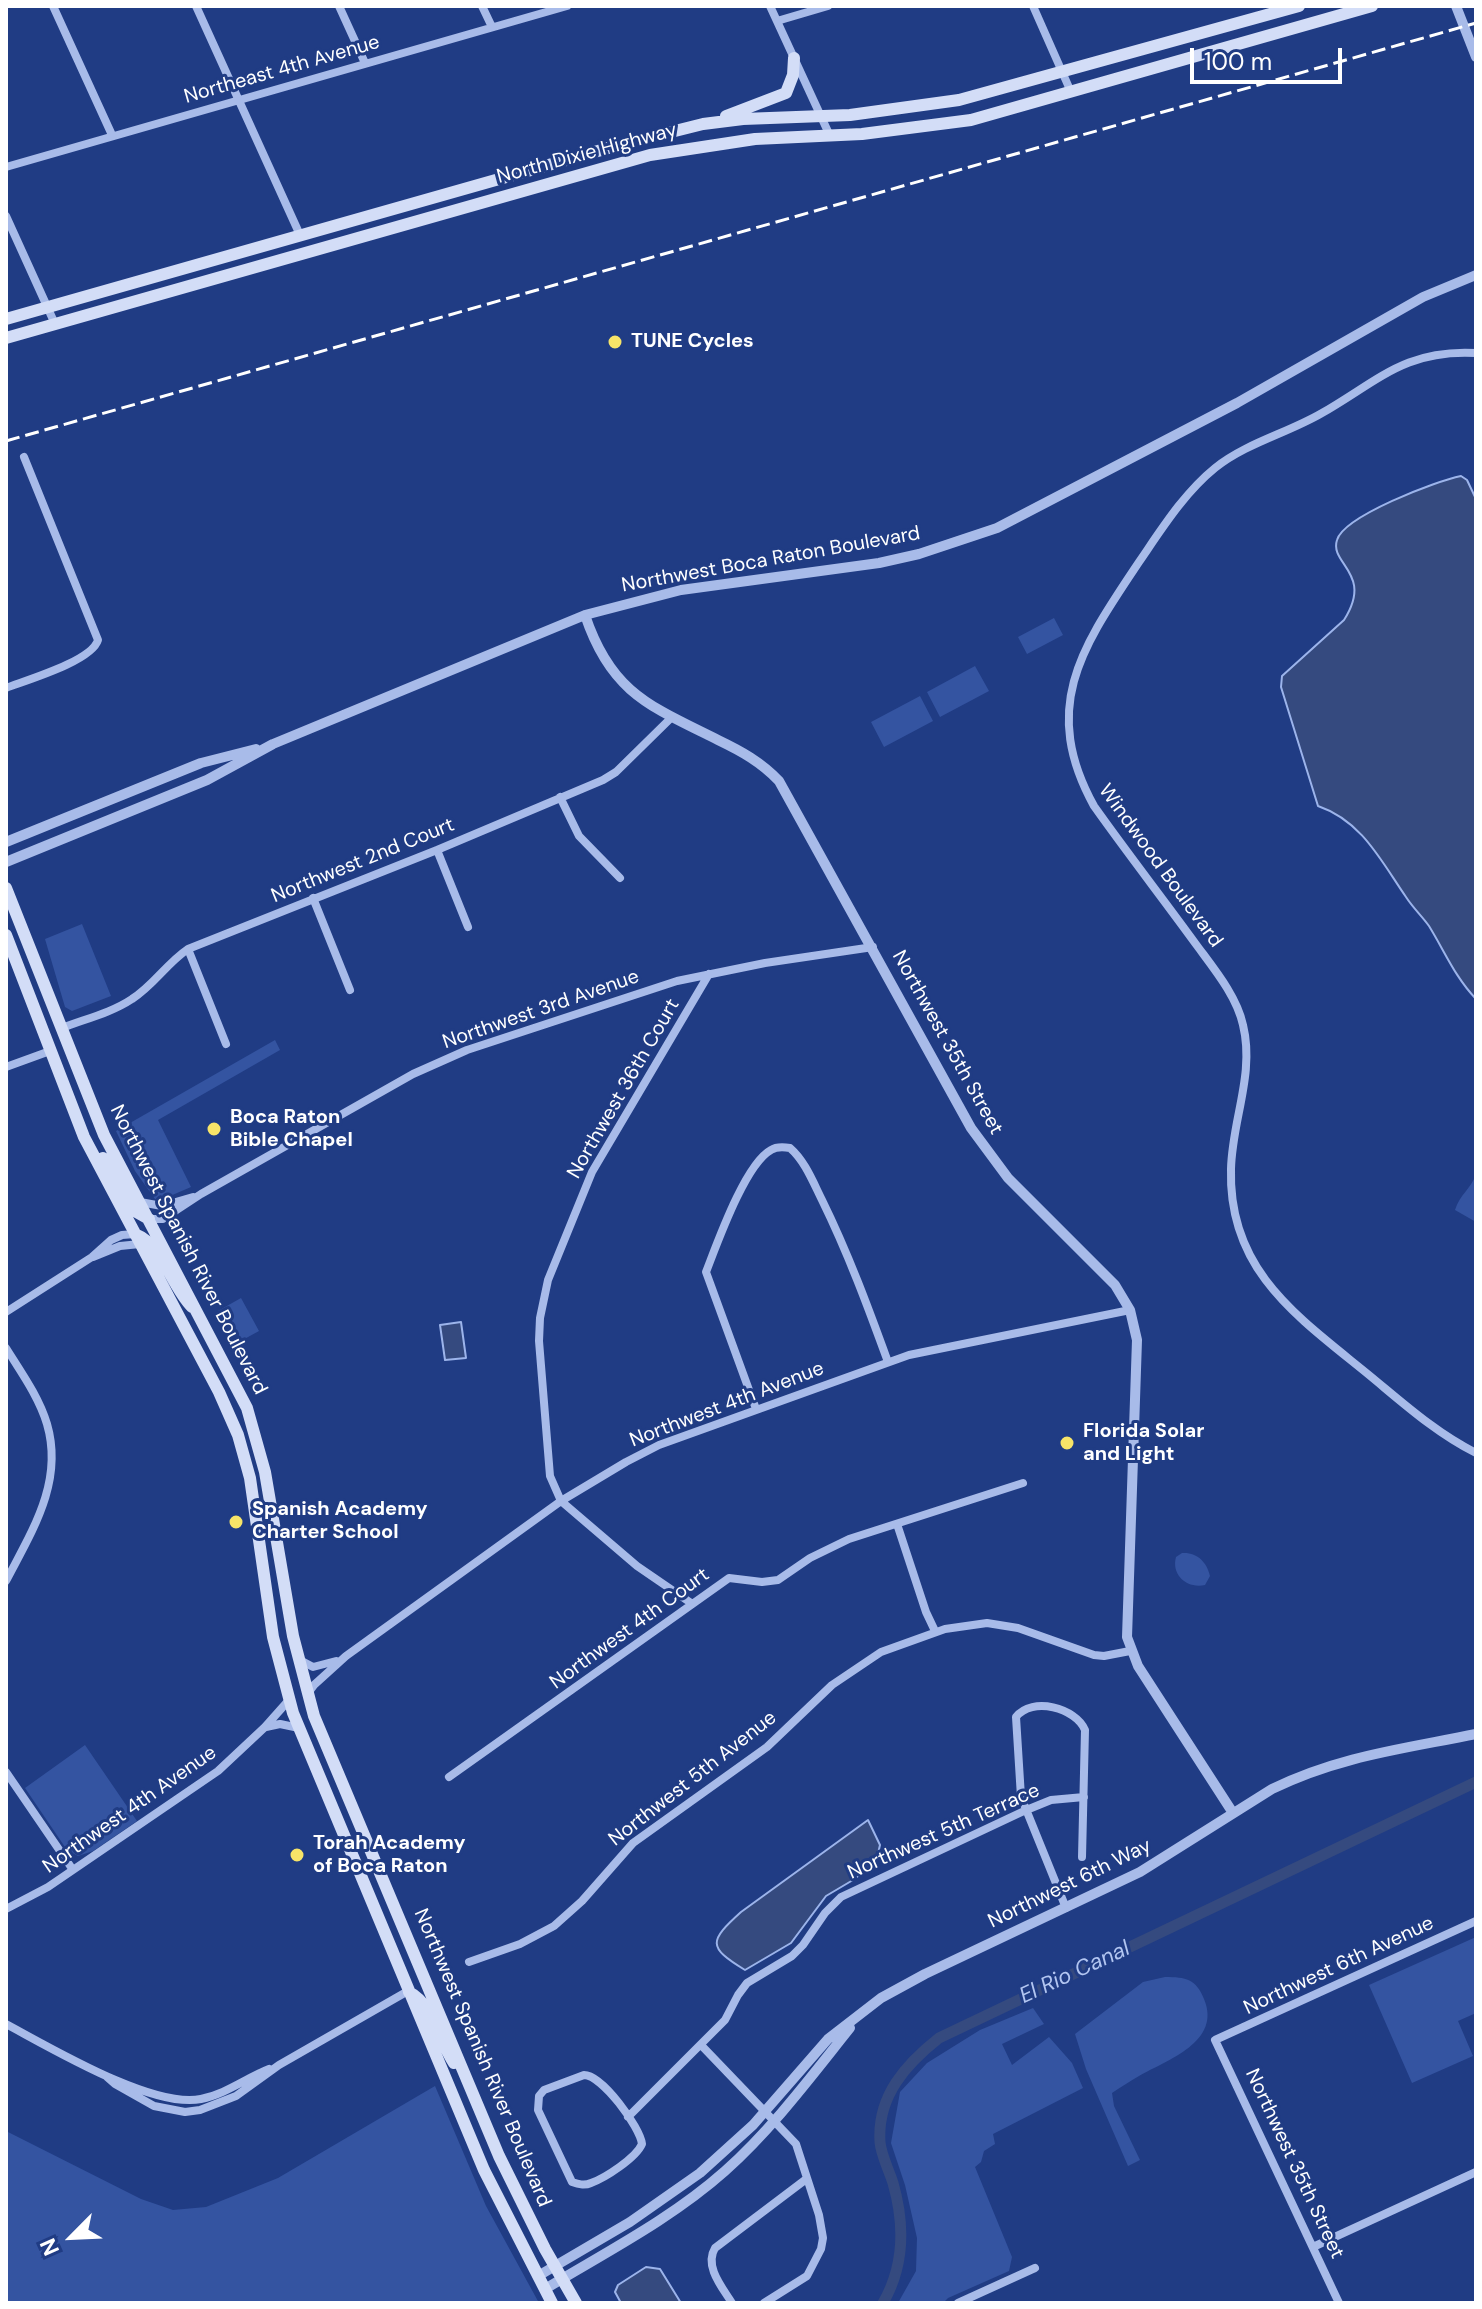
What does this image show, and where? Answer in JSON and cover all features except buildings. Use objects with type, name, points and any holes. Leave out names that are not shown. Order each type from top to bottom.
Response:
[{"type":"main road","name":"North Dixie Highway","points":[[6,319],[619,145],[703,124],[890,111],[959,100],[1299,6]]},
{"type":"main road","name":"North Dixie Highway","points":[[6,338],[650,155],[755,139],[902,131],[971,120],[1372,6]]},
{"type":"main road","points":[[703,124],[786,93],[793,75],[794,58]]},
{"type":"main road","name":"Northwest Spanish River Boulevard","points":[[6,888],[97,1120],[243,1397],[265,1472],[307,1695],[515,2189],[576,2303]]},
{"type":"main road","name":"Northwest Spanish River Boulevard","points":[[6,935],[82,1134],[226,1405],[243,1450],[253,1495],[273,1637],[299,1728],[484,2170],[552,2303]]},
{"type":"main road","points":[[82,1134],[103,1158],[133,1210],[149,1219]]},
{"type":"main road","points":[[137,1239],[151,1244],[181,1297],[202,1318]]},
{"type":"main road","points":[[191,1339],[228,1393],[251,1419]]},
{"type":"main road","points":[[408,1991],[423,2001],[443,2046],[469,2085]]},
{"type":"street","points":[[53,6],[112,135]]},
{"type":"street","points":[[196,6],[300,235]]},
{"type":"street","points":[[339,6],[365,63]]},
{"type":"street","points":[[482,6],[492,27]]},
{"type":"street","name":"Northeast 4th Avenue","points":[[6,167],[567,6]]},
{"type":"street","points":[[770,6],[830,136]]},
{"type":"street","points":[[777,21],[828,6]]},
{"type":"street","points":[[1033,6],[1071,92]]},
{"type":"street","points":[[1456,6],[1476,57]]},
{"type":"street","points":[[6,216],[55,324]]},
{"type":"street","name":"Northwest Boca Raton Boulevard","points":[[6,862],[207,780],[273,744],[585,615],[681,590],[879,563],[997,528],[1237,403],[1423,297],[1476,275]]},
{"type":"street","name":"Windwood Boulevard","points":[[1476,353],[1433,355],[1396,366],[1320,414],[1233,456],[1205,477],[1174,513],[1094,629],[1079,659],[1069,712],[1072,752],[1085,789],[1109,827],[1209,962],[1229,994],[1243,1025],[1247,1070],[1233,1146],[1231,1188],[1239,1229],[1251,1259],[1263,1279],[1290,1311],[1433,1427],[1476,1453]]},
{"type":"street","points":[[6,688],[82,657],[96,648],[98,640],[24,457]]},
{"type":"street","name":"Northwest 35th Street","points":[[585,615],[600,654],[613,674],[643,701],[747,754],[779,781],[988,1154],[1115,1285],[1130,1310],[1137,1340],[1127,1613],[1130,1651],[1157,1698],[1233,1813]]},
{"type":"street","name":"Northwest 2nd Court","points":[[62,1028],[134,998],[171,961],[188,949],[437,850],[616,772],[672,717]]},
{"type":"street","name":"Northwest Boca Raton Boulevard","points":[[6,842],[201,763],[273,744]]},
{"type":"street","points":[[560,797],[579,836],[620,878]]},
{"type":"street","points":[[437,850],[468,927]]},
{"type":"street","points":[[313,898],[350,990]]},
{"type":"street","name":"Northwest 3rd Avenue","points":[[149,1219],[163,1219],[201,1194],[413,1074],[500,1038],[671,983],[873,947]]},
{"type":"street","points":[[188,949],[226,1044]]},
{"type":"street","name":"Northwest 36th Court","points":[[561,1501],[550,1476],[539,1341],[548,1280],[592,1172],[709,974]]},
{"type":"street","points":[[6,1067],[50,1051]]},
{"type":"street","points":[[756,1409],[706,1272],[732,1204],[761,1158],[772,1149],[790,1148],[798,1155],[845,1247],[888,1362]]},
{"type":"street","name":"Northwest 3rd Avenue","points":[[140,1202],[162,1206],[201,1194]]},
{"type":"street","points":[[6,1312],[92,1257],[111,1240],[122,1235],[137,1239]]},
{"type":"street","name":"Northwest 4th Avenue","points":[[307,1695],[341,1660],[561,1501],[659,1445],[929,1349],[1130,1310]]},
{"type":"street","points":[[6,1348],[40,1406],[47,1422],[52,1449],[45,1505],[6,1581]]},
{"type":"street","name":"Northwest 4th Court","points":[[449,1777],[729,1578],[762,1582],[778,1580],[829,1548],[1023,1483]]},
{"type":"street","points":[[561,1501],[637,1566],[691,1603]]},
{"type":"street","points":[[897,1524],[935,1631]]},
{"type":"street","points":[[6,1557],[16,1562]]},
{"type":"street","name":"Northwest 5th Avenue","points":[[469,1962],[520,1944],[554,1926],[582,1901],[633,1843],[767,1747],[851,1670],[881,1652],[935,1631],[966,1624],[997,1624],[1094,1655],[1130,1651]]},
{"type":"street","points":[[298,1659],[313,1667],[341,1660]]},
{"type":"street","name":"Northwest 4th Avenue","points":[[6,1909],[48,1887],[218,1771],[289,1700]]},
{"type":"street","points":[[1066,1908],[1024,1811],[1021,1797],[1016,1717],[1022,1709],[1031,1705],[1076,1717],[1085,1730],[1082,1857]]},
{"type":"street","points":[[265,1727],[280,1724],[299,1728]]},
{"type":"street","name":"Northwest 6th Way","points":[[538,2276],[630,2222],[685,2185],[717,2159],[765,2111],[828,2039],[898,1988],[1140,1872],[1283,1784],[1338,1762],[1476,1734]]},
{"type":"street","points":[[6,1772],[73,1870]]},
{"type":"street","name":"Northwest 5th Terrace","points":[[628,2117],[725,2020],[747,1983],[792,1956],[841,1897],[1024,1811],[1051,1800],[1084,1797]]},
{"type":"street","name":"Northwest 6th Avenue","points":[[1215,2040],[1476,1921]]},
{"type":"street","points":[[6,2024],[107,2077],[169,2099],[191,2101],[215,2095],[279,2065],[408,1991]]},
{"type":"street","name":"Northwest 6th Way","points":[[545,2289],[638,2235],[732,2165],[775,2121],[860,2015]]},
{"type":"street","name":"Northwest 35th Street","points":[[1215,2040],[1339,2303]]},
{"type":"street","points":[[701,2045],[796,2144],[822,2227],[821,2249],[807,2276],[764,2303]]},
{"type":"street","points":[[591,2075],[628,2117],[641,2137],[639,2152],[591,2183],[581,2185],[572,2182],[562,2164],[537,2103],[544,2090],[591,2075]]},
{"type":"street","points":[[1313,2247],[1476,2172]]},
{"type":"street","points":[[732,2303],[712,2268],[711,2254],[805,2180]]},
{"type":"street","points":[[958,2303],[1035,2268]]},
{"type":"shaded area","points":[[1461,476],[1467,480],[1476,499],[1476,999],[1379,856],[1347,821],[1318,806],[1281,687],[1282,676],[1344,620],[1352,604],[1353,580],[1336,548],[1343,531],[1392,501]]},
{"type":"shaded area","points":[[1054,618],[1063,635],[1027,654],[1018,637]]},
{"type":"shaded area","points":[[975,666],[989,691],[940,717],[927,692]]},
{"type":"shaded area","points":[[920,696],[933,721],[884,747],[871,722]]},
{"type":"shaded area","points":[[82,924],[111,996],[72,1011],[65,1007],[45,939]]},
{"type":"shaded area","points":[[275,1040],[280,1050],[158,1120],[191,1187],[163,1199],[155,1199],[135,1171],[116,1131]]},
{"type":"shaded area","points":[[1476,1174],[1476,1222],[1455,1210]]},
{"type":"shaded area","points":[[241,1298],[259,1331],[237,1343],[218,1311]]},
{"type":"shaded area","points":[[461,1322],[466,1358],[445,1360],[440,1325]]},
{"type":"shaded area","points":[[1182,1553],[1197,1556],[1204,1562],[1210,1576],[1205,1585],[1192,1585],[1178,1575],[1176,1557]]},
{"type":"shaded area","points":[[85,1745],[137,1821],[93,1851],[78,1856],[67,1850],[25,1788]]},
{"type":"shaded area","points":[[868,1820],[880,1845],[876,1862],[826,1896],[791,1943],[745,1970],[724,1955],[717,1943],[718,1937],[730,1922]]},
{"type":"shaded area","points":[[1476,1937],[1476,2013],[1458,2021],[1473,2056],[1412,2083],[1369,1985]]},
{"type":"shaded area","points":[[1165,1977],[1194,1983],[1204,1999],[1208,2014],[1199,2038],[1189,2048],[1112,2093],[1114,2106],[1140,2160],[1128,2166],[1086,2069],[1075,2034],[1143,1982]]},
{"type":"shaded area","points":[[1033,2008],[1044,2024],[1002,2044],[1012,2065],[1049,2037],[1072,2063],[1083,2088],[993,2134],[995,2144],[984,2151],[981,2162],[975,2167],[1012,2257],[1009,2271],[943,2303],[898,2303],[916,2271],[917,2238],[905,2185],[891,2143],[900,2092],[927,2063],[980,2030]]},
{"type":"shaded area","points":[[435,2086],[486,2206],[539,2303],[6,2303],[6,2131],[141,2199],[173,2210],[206,2207],[278,2178]]},
{"type":"shaded area","points":[[646,2267],[660,2269],[681,2303],[621,2303],[615,2292],[618,2285]]},
{"type":"waterway","name":"El Rio Canal","points":[[883,2303],[896,2274],[901,2229],[897,2199],[883,2157],[880,2125],[883,2110],[896,2082],[927,2048],[939,2038],[1476,1782]]},
{"type":"railway","points":[[6,441],[1476,23]]},
{"type":"place","name":"TUNE Cycles","points":[[615,342]]},
{"type":"place","name":"Boca Raton Bible Chapel","points":[[214,1129]]},
{"type":"place","name":"Florida Solar and Light","points":[[1067,1443]]},
{"type":"place","name":"Spanish Academy Charter School","points":[[236,1522]]},
{"type":"place","name":"Torah Academy of Boca Raton","points":[[297,1855]]}]
